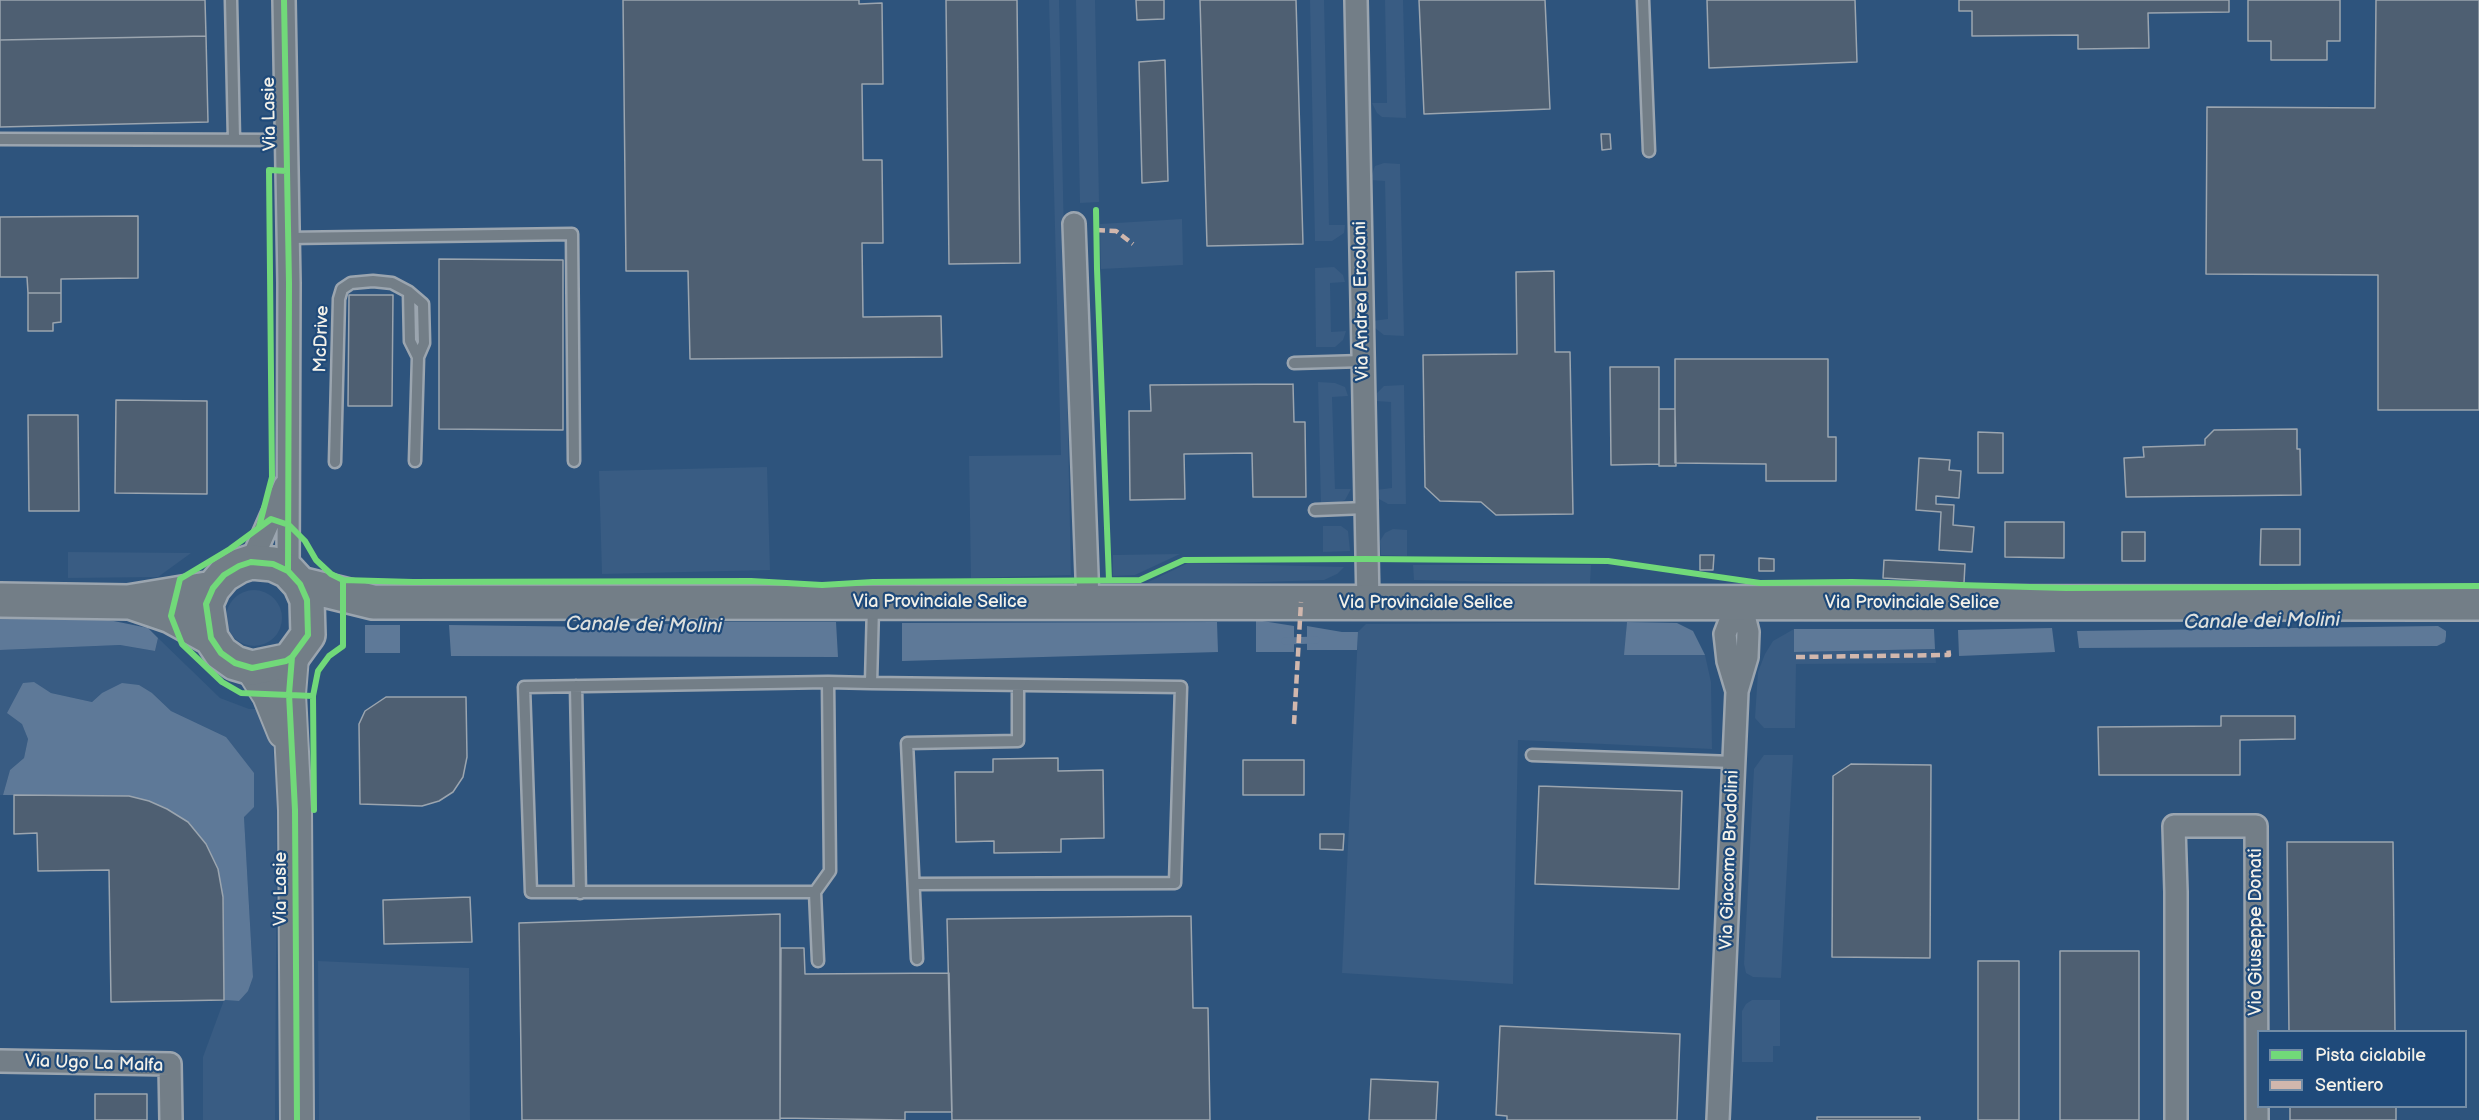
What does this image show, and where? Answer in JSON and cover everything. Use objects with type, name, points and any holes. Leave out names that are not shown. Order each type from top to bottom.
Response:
[{"type":"main road","name":"Via Provinciale Selice","points":[[251,562],[273,564],[294,577],[374,602],[1700,603],[1749,610],[2479,603]]},
{"type":"main road","points":[[210,638],[206,604],[213,588],[224,575],[251,562]]},
{"type":"main road","points":[[294,577],[307,600],[300,646]]},
{"type":"main road","points":[[0,600],[128,602],[213,588]]},
{"type":"main road","points":[[128,602],[171,616],[210,638],[221,653],[235,663],[252,668]]},
{"type":"main road","name":"Via Provinciale Selice","points":[[252,668],[286,661],[300,646],[342,613],[374,602]]},
{"type":"street","name":"Via Lasie","points":[[284,0],[288,238],[288,479],[294,577]]},
{"type":"street","name":"Via Andrea Ercolani","points":[[1356,0],[1368,603]]},
{"type":"street","points":[[1074,224],[1088,602]]},
{"type":"street","name":"Via Lasie","points":[[251,562],[288,479]]},
{"type":"street","points":[[1700,603],[1725,634],[1728,661],[1737,691]]},
{"type":"street","points":[[1725,634],[1749,610]]},
{"type":"street","name":"Via Giacomo Brodolini","points":[[1718,1120],[1737,691],[1747,657],[1749,610]]},
{"type":"street","name":"Via Lasie","points":[[297,1120],[295,810],[289,694],[300,646]]},
{"type":"street","name":"Via Lasie","points":[[252,668],[269,695],[291,749]]},
{"type":"street","name":"Via Giuseppe Donati","points":[[2176,1120],[2174,826],[2256,826],[2257,1120]]},
{"type":"street","name":"Via Ugo La Malfa","points":[[0,1061],[170,1064],[171,1120]]},
{"type":"lane","points":[[231,0],[234,139]]},
{"type":"lane","points":[[1643,0],[1649,151]]},
{"type":"lane","points":[[0,139],[286,140]]},
{"type":"lane","points":[[288,238],[572,234],[574,461]]},
{"type":"lane","name":"McDrive","points":[[335,462],[339,299],[342,289],[351,284],[373,281],[392,283],[409,292],[423,304],[424,343],[418,357],[415,461]]},
{"type":"lane","points":[[1294,363],[1363,361]]},
{"type":"lane","points":[[1315,510],[1366,508]]},
{"type":"lane","points":[[871,683],[873,602]]},
{"type":"lane","points":[[818,961],[815,892],[830,871],[828,682]]},
{"type":"lane","points":[[815,892],[531,892],[524,687],[828,682],[1181,687],[1175,883],[914,884]]},
{"type":"lane","points":[[917,959],[907,743],[1017,741],[1018,684]]},
{"type":"lane","points":[[576,686],[580,893]]},
{"type":"lane","points":[[1532,755],[1734,762]]},
{"type":"shaded area","points":[[0,0],[2479,0],[2479,1120],[0,1120]]},
{"type":"shaded area","points":[[1049,0],[1059,0],[1071,575],[971,578],[969,456],[1061,455]]},
{"type":"shaded area","points":[[1076,0],[1095,0],[1099,202],[1080,203]]},
{"type":"shaded area","points":[[1310,0],[1324,0],[1329,225],[1345,225],[1344,233],[1332,241],[1315,241]]},
{"type":"shaded area","points":[[1385,0],[1403,0],[1406,118],[1382,117],[1372,103],[1387,103]]},
{"type":"shaded area","points":[[1384,163],[1400,164],[1404,336],[1384,335],[1375,328],[1372,321],[1388,319],[1385,181],[1370,180],[1375,166]]},
{"type":"shaded area","points":[[1182,219],[1183,265],[1101,269],[1100,224]]},
{"type":"shaded area","points":[[1334,267],[1343,275],[1345,282],[1330,283],[1331,332],[1346,331],[1343,340],[1335,347],[1316,347],[1315,268]]},
{"type":"shaded area","points":[[1318,382],[1335,383],[1345,387],[1348,396],[1332,397],[1335,489],[1351,489],[1345,500],[1335,504],[1321,505]]},
{"type":"shaded area","points":[[1404,385],[1406,504],[1388,504],[1379,499],[1376,490],[1392,488],[1391,402],[1375,401],[1377,393],[1384,386]]},
{"type":"shaded area","points":[[767,467],[770,570],[602,574],[599,471]]},
{"type":"shaded area","points":[[1323,526],[1341,526],[1348,531],[1350,551],[1323,552]]},
{"type":"shaded area","points":[[1393,529],[1407,530],[1407,556],[1381,555],[1380,541],[1385,533]]},
{"type":"shaded area","points":[[68,552],[191,553],[158,577],[68,578]]},
{"type":"shaded area","points":[[1180,554],[1135,575],[1113,576],[1113,555]]},
{"type":"shaded area","points":[[1188,563],[1344,567],[1337,574],[1324,580],[1140,586]]},
{"type":"shaded area","points":[[1413,565],[1591,565],[1590,584],[1414,580]]},
{"type":"shaded area","points":[[254,590],[265,592],[274,598],[280,607],[282,618],[280,629],[274,638],[265,644],[254,646],[243,644],[234,638],[228,629],[226,618],[228,607],[234,598],[243,592]]},
{"type":"shaded area","points":[[1627,622],[1625,655],[1705,655],[1711,682],[1712,749],[1518,740],[1513,984],[1342,973],[1358,632],[1366,624]]},
{"type":"shaded area","points":[[1794,629],[1795,652],[1935,649],[1936,663],[1796,664],[1795,728],[1764,728],[1755,718],[1758,672],[1773,641]]},
{"type":"shaded area","points":[[158,638],[220,698],[249,709],[264,709],[272,737],[277,792],[275,1120],[203,1120],[203,1057],[224,1000],[239,1001],[253,977],[244,817],[226,737],[171,711],[152,693],[102,693],[92,702],[51,693],[33,682],[22,723],[28,739],[24,758],[10,770],[3,795],[0,795],[0,650],[120,645],[155,651]]},
{"type":"shaded area","points":[[1764,755],[1793,755],[1781,978],[1753,977],[1746,973],[1744,964],[1754,769]]},
{"type":"shaded area","points":[[318,961],[469,968],[470,1120],[319,1120]]},
{"type":"shaded area","points":[[1752,1000],[1780,1000],[1780,1046],[1773,1046],[1773,1062],[1742,1062],[1742,1011]]},
{"type":"water","points":[[0,618],[99,618],[148,628],[158,638],[155,651],[120,645],[0,650]]},
{"type":"water","points":[[1256,620],[1294,626],[1294,652],[1256,652]]},
{"type":"water","points":[[719,622],[836,622],[838,657],[451,656],[449,625],[597,627]]},
{"type":"water","points":[[1217,622],[1218,652],[902,661],[902,623]]},
{"type":"water","points":[[1627,622],[1677,623],[1693,631],[1705,655],[1624,655]]},
{"type":"water","points":[[365,625],[400,625],[400,653],[365,653]]},
{"type":"water","points":[[1307,626],[1342,632],[1358,632],[1357,650],[1307,650]]},
{"type":"water","points":[[2438,626],[2446,631],[2446,636],[2445,642],[2437,646],[2079,648],[2077,631]]},
{"type":"water","points":[[2052,628],[2055,652],[1959,656],[1958,630]]},
{"type":"water","points":[[1794,629],[1934,629],[1935,649],[1794,652]]},
{"type":"water","points":[[34,682],[51,693],[92,702],[102,693],[122,683],[139,685],[152,693],[171,711],[226,737],[254,773],[254,807],[244,817],[253,977],[248,991],[239,1001],[224,1000],[223,897],[188,822],[149,801],[129,796],[3,795],[10,770],[24,758],[28,739],[22,724],[7,713],[23,683]]},
{"type":"building","points":[[0,0],[205,0],[206,36],[0,40]]},
{"type":"building","points":[[623,0],[859,0],[859,4],[882,3],[883,84],[862,84],[863,160],[882,160],[883,243],[862,243],[863,317],[941,316],[942,357],[690,359],[688,271],[626,271]]},
{"type":"building","points":[[946,0],[1017,0],[1020,263],[949,264]]},
{"type":"building","points":[[1136,0],[1164,0],[1164,19],[1137,20]]},
{"type":"building","points":[[1200,0],[1296,0],[1303,244],[1207,246]]},
{"type":"building","points":[[1419,0],[1545,0],[1550,109],[1424,114]]},
{"type":"building","points":[[1707,0],[1855,0],[1857,62],[1709,68]]},
{"type":"building","points":[[1959,0],[2229,0],[2229,12],[2148,13],[2149,48],[2078,49],[2078,35],[1972,36],[1972,11],[1959,11]]},
{"type":"building","points":[[2248,0],[2340,0],[2340,41],[2327,41],[2327,60],[2271,60],[2271,41],[2248,41]]},
{"type":"building","points":[[2376,0],[2479,0],[2479,410],[2378,410],[2378,275],[2206,274],[2207,107],[2375,108]]},
{"type":"building","points":[[206,36],[208,122],[0,127],[0,40]]},
{"type":"building","points":[[1165,60],[1168,181],[1142,183],[1139,62]]},
{"type":"building","points":[[1601,134],[1610,134],[1611,149],[1602,150]]},
{"type":"building","points":[[138,216],[138,278],[61,279],[61,293],[28,293],[27,277],[0,277],[0,217]]},
{"type":"building","points":[[439,259],[563,260],[563,430],[439,429]]},
{"type":"building","points":[[1554,271],[1555,352],[1570,352],[1573,514],[1496,515],[1481,502],[1440,501],[1425,487],[1423,355],[1517,354],[1516,272]]},
{"type":"building","points":[[28,293],[61,293],[61,322],[53,323],[53,331],[28,331]]},
{"type":"building","points":[[349,295],[393,295],[392,406],[348,406]]},
{"type":"building","points":[[1675,359],[1828,359],[1828,437],[1836,437],[1836,481],[1766,481],[1766,464],[1675,463]]},
{"type":"building","points":[[1610,367],[1659,367],[1659,464],[1611,465]]},
{"type":"building","points":[[1293,384],[1294,422],[1305,422],[1306,497],[1253,497],[1252,453],[1184,454],[1185,499],[1130,500],[1129,411],[1151,411],[1150,385]]},
{"type":"building","points":[[116,400],[207,401],[207,494],[115,493]]},
{"type":"building","points":[[1659,409],[1675,409],[1676,466],[1659,466]]},
{"type":"building","points":[[28,415],[78,415],[79,511],[29,511]]},
{"type":"building","points":[[2297,429],[2301,495],[2126,497],[2124,458],[2144,457],[2143,447],[2205,445],[2205,439],[2214,430]]},
{"type":"building","points":[[1978,432],[2003,433],[2003,473],[1978,473]]},
{"type":"building","points":[[1919,458],[1950,460],[1949,470],[1961,471],[1959,498],[1936,496],[1936,504],[1954,505],[1953,525],[1974,527],[1972,552],[1939,550],[1941,512],[1916,510]]},
{"type":"building","points":[[2005,522],[2064,522],[2064,558],[2005,557]]},
{"type":"building","points":[[2261,529],[2300,529],[2300,565],[2260,565]]},
{"type":"building","points":[[2122,532],[2145,532],[2145,561],[2122,561]]},
{"type":"building","points":[[1700,555],[1714,555],[1713,570],[1700,570]]},
{"type":"building","points":[[1759,558],[1774,559],[1774,571],[1759,571]]},
{"type":"building","points":[[1884,560],[1965,564],[1964,583],[1883,578]]},
{"type":"building","points":[[386,697],[466,697],[467,757],[463,777],[453,792],[439,801],[422,806],[360,804],[359,724],[365,711]]},
{"type":"building","points":[[2221,716],[2295,716],[2295,739],[2240,740],[2240,775],[2099,775],[2098,727],[2221,726]]},
{"type":"building","points":[[1058,758],[1058,771],[1103,770],[1104,838],[1061,839],[1061,852],[994,853],[994,841],[956,842],[955,772],[993,772],[993,759]]},
{"type":"building","points":[[1243,760],[1304,760],[1304,795],[1243,795]]},
{"type":"building","points":[[1851,764],[1931,765],[1930,958],[1832,957],[1833,776]]},
{"type":"building","points":[[1539,786],[1682,791],[1679,889],[1535,884]]},
{"type":"building","points":[[14,795],[129,796],[149,801],[188,822],[206,844],[218,869],[223,897],[224,1000],[111,1002],[109,870],[38,871],[37,833],[14,834]]},
{"type":"building","points":[[1320,834],[1344,834],[1343,850],[1320,849]]},
{"type":"building","points":[[2287,842],[2393,842],[2395,1030],[2289,1030]]},
{"type":"building","points":[[470,897],[472,942],[384,944],[383,900]]},
{"type":"building","points":[[780,914],[780,1120],[522,1120],[519,923]]},
{"type":"building","points":[[1191,916],[1193,1008],[1208,1008],[1210,1120],[952,1120],[947,919]]},
{"type":"building","points":[[781,948],[804,948],[805,974],[949,973],[952,1112],[905,1112],[905,1120],[780,1118]]},
{"type":"building","points":[[2060,951],[2139,951],[2139,1120],[2060,1120]]},
{"type":"building","points":[[1978,961],[2019,961],[2019,1120],[1978,1120]]},
{"type":"building","points":[[1500,1026],[1680,1034],[1677,1120],[1507,1120],[1507,1116],[1496,1115]]},
{"type":"building","points":[[1371,1079],[1438,1082],[1436,1120],[1369,1120]]},
{"type":"building","points":[[95,1094],[147,1094],[147,1120],[95,1120]]},
{"type":"building","points":[[2290,1108],[2396,1108],[2396,1120],[2290,1120]]},
{"type":"building","points":[[1817,1117],[1920,1117],[1920,1120],[1817,1120]]},
{"type":"waterway","name":"Canale dei Molini","points":[[1285,641],[1316,640]]},
{"type":"marked path","points":[[1096,230],[1116,231],[1133,244]]},
{"type":"marked path","points":[[1294,724],[1301,602]]},
{"type":"marked path","points":[[1796,657],[1949,655],[1948,647]]},
{"type":"cycle path","points":[[284,0],[289,283],[288,571]]},
{"type":"cycle path","points":[[259,527],[272,477],[269,170],[287,171]]},
{"type":"cycle path","points":[[1096,210],[1109,580]]},
{"type":"cycle path","points":[[343,580],[343,646],[329,656],[318,671],[313,696],[241,693],[222,682],[182,644],[171,616],[180,579],[230,549],[271,519],[289,525],[305,541],[316,560],[331,574],[343,580],[413,582],[751,581],[822,585],[873,582],[1140,580],[1184,560],[1366,559],[1608,561],[1760,583],[1852,582],[2066,588],[2479,586]]},
{"type":"cycle path","points":[[251,562],[273,564],[288,571],[300,584],[307,600],[308,635],[292,657],[286,661],[252,668],[235,663],[221,653],[211,638],[206,604],[213,588],[224,575],[251,562]]},
{"type":"cycle path","points":[[292,657],[289,694],[295,810],[297,1120]]},
{"type":"cycle path","points":[[313,696],[314,810]]}]
